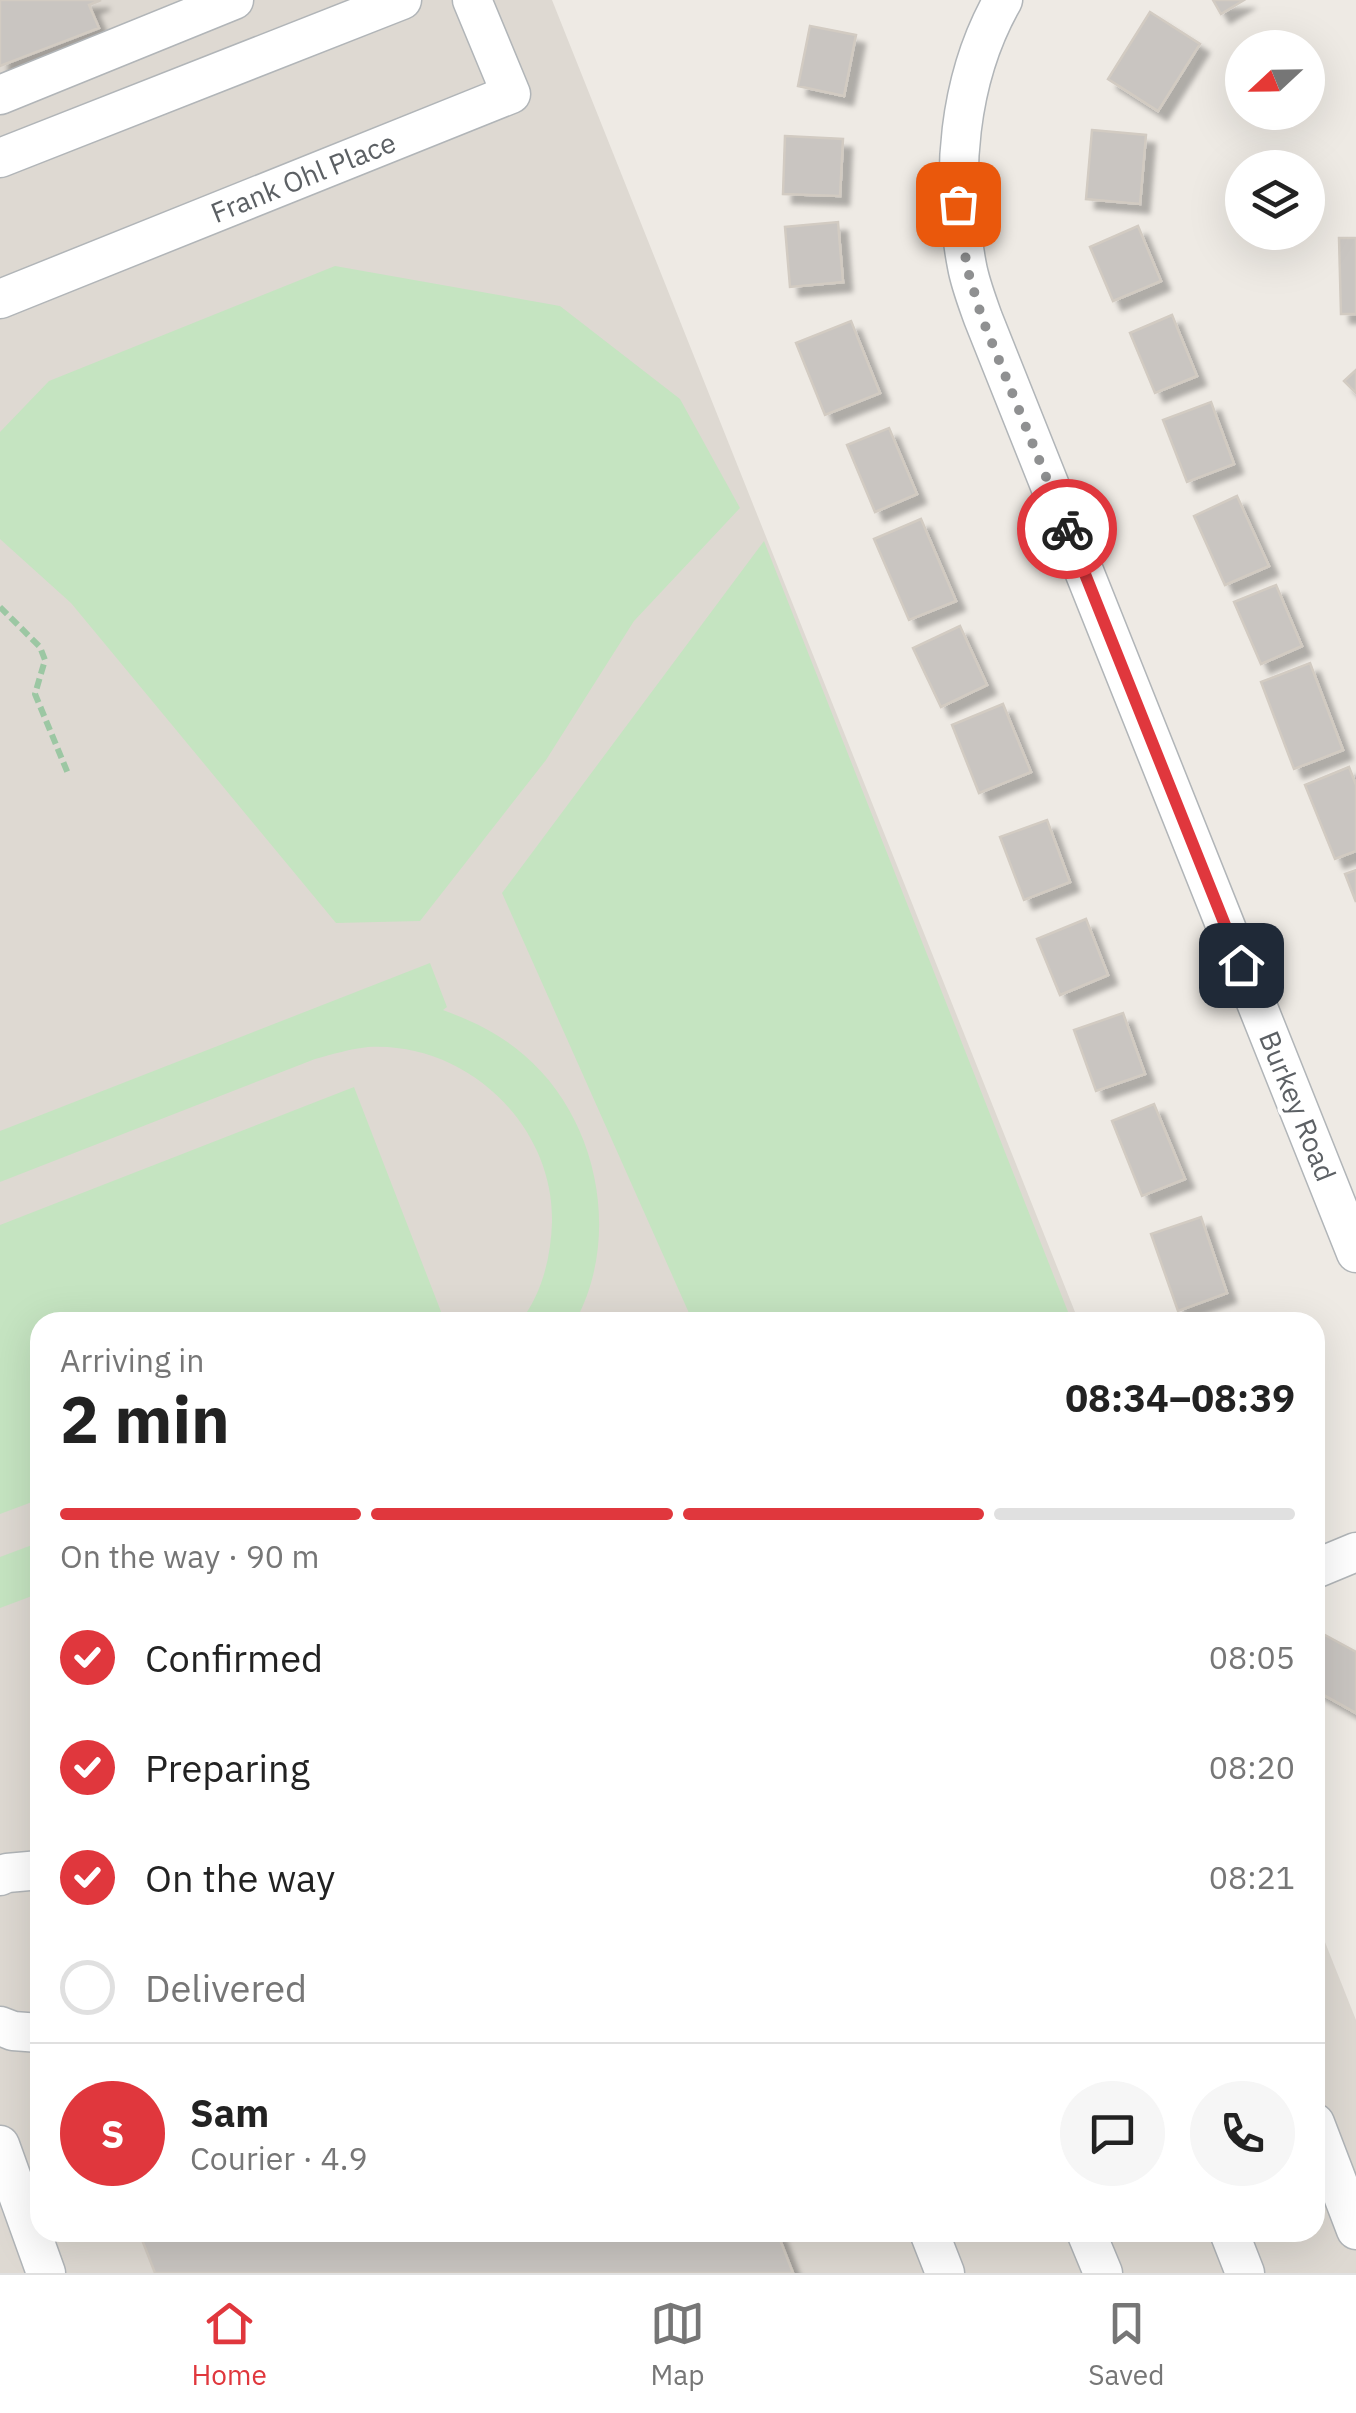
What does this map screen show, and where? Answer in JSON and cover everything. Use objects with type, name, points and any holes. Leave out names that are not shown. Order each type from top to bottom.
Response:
[{"type":"street","points":[[0,94],[234,0]]},
{"type":"street","name":"Frank Ohl Place","points":[[0,299],[512,94],[472,0]]},
{"type":"street","name":"Burkey Road","points":[[1004,0],[981,49],[960,145],[958,204],[967,268],[982,318],[1356,1252]]},
{"type":"street","points":[[0,158],[379,3]]},
{"type":"street","points":[[1325,1564],[1356,1552]]},
{"type":"street","points":[[0,1876],[30,1871]]},
{"type":"street","points":[[0,2026],[13,2032],[30,2033]]},
{"type":"street","points":[[0,2145],[30,2228]]},
{"type":"street","points":[[1325,2149],[1356,2230]]},
{"type":"street","points":[[35,2242],[46,2273]]},
{"type":"street","points":[[933,2242],[946,2273]]},
{"type":"street","points":[[1090,2242],[1102,2273]]},
{"type":"street","points":[[1232,2242],[1244,2273]]},
{"type":"path","points":[[0,608],[40,647],[46,660],[36,694],[69,776]]},
{"type":"shaded area","points":[[0,0],[552,0],[1075,1312],[30,1312],[30,2242],[1325,2242],[1325,1942],[1356,2020],[1356,2273],[0,2273]]},
{"type":"green space","points":[[335,266],[560,306],[680,399],[740,508],[634,621],[546,760],[420,921],[336,923],[71,603],[0,539],[0,432],[49,381]]},
{"type":"green space","points":[[764,541],[1068,1312],[689,1312],[502,893]]},
{"type":"green space","points":[[430,963],[447,1007],[443,1010],[486,1029],[524,1055],[570,1111],[595,1180],[599,1216],[597,1253],[589,1288],[579,1312],[526,1312],[544,1275],[552,1222],[549,1186],[538,1152],[520,1122],[497,1096],[469,1074],[438,1058],[404,1049],[368,1047],[315,1059],[0,1182],[0,1131]]},
{"type":"green space","points":[[354,1087],[441,1312],[30,1312],[30,1503],[0,1514],[0,1225]]},
{"type":"green space","points":[[30,1546],[30,1597],[0,1608],[0,1557]]},
{"type":"building","points":[[0,0],[101,0],[89,5],[99,28],[0,66]]},
{"type":"building","points":[[1213,0],[1244,0],[1221,14]]},
{"type":"building","points":[[1150,12],[1200,44],[1158,111],[1108,79]]},
{"type":"building","points":[[810,26],[856,35],[844,96],[798,86]]},
{"type":"building","points":[[1092,130],[1146,135],[1140,204],[1086,199]]},
{"type":"building","points":[[785,136],[843,139],[840,196],[783,194]]},
{"type":"building","points":[[838,222],[843,282],[790,287],[785,227]]},
{"type":"building","points":[[1138,226],[1161,281],[1113,301],[1090,247]]},
{"type":"building","points":[[1339,238],[1356,238],[1356,314],[1341,314]]},
{"type":"building","points":[[1172,315],[1197,376],[1155,393],[1130,333]]},
{"type":"building","points":[[851,321],[880,393],[825,415],[796,343]]},
{"type":"building","points":[[1356,370],[1356,393],[1344,381]]},
{"type":"building","points":[[1211,402],[1234,464],[1187,482],[1163,420]]},
{"type":"building","points":[[889,428],[917,494],[875,512],[847,445]]},
{"type":"building","points":[[1237,496],[1269,566],[1225,585],[1194,516]]},
{"type":"building","points":[[921,519],[956,601],[909,620],[874,539]]},
{"type":"building","points":[[1276,585],[1302,646],[1261,664],[1234,602]]},
{"type":"building","points":[[960,626],[987,685],[941,707],[913,648]]},
{"type":"building","points":[[1310,663],[1343,750],[1294,769],[1261,682]]},
{"type":"building","points":[[1003,704],[1031,772],[979,793],[952,725]]},
{"type":"building","points":[[1349,767],[1356,785],[1356,851],[1335,859],[1305,785]]},
{"type":"building","points":[[1047,820],[1070,882],[1024,900],[1000,837]]},
{"type":"building","points":[[1356,870],[1356,902],[1345,874]]},
{"type":"building","points":[[1086,919],[1108,975],[1060,995],[1037,939]]},
{"type":"building","points":[[1123,1013],[1145,1074],[1096,1091],[1074,1030]]},
{"type":"building","points":[[1154,1104],[1185,1179],[1142,1196],[1112,1121]]},
{"type":"building","points":[[1201,1217],[1227,1293],[1178,1311],[1151,1234]]},
{"type":"building","points":[[1325,1635],[1356,1652],[1356,1713],[1325,1696]]},
{"type":"building","points":[[143,2242],[781,2242],[793,2273],[155,2273]]},
{"type":"way so far","points":[[958,204],[967,268],[982,318],[1067,529]]},
{"type":"route","points":[[1067,529],[1241,965]]}]
